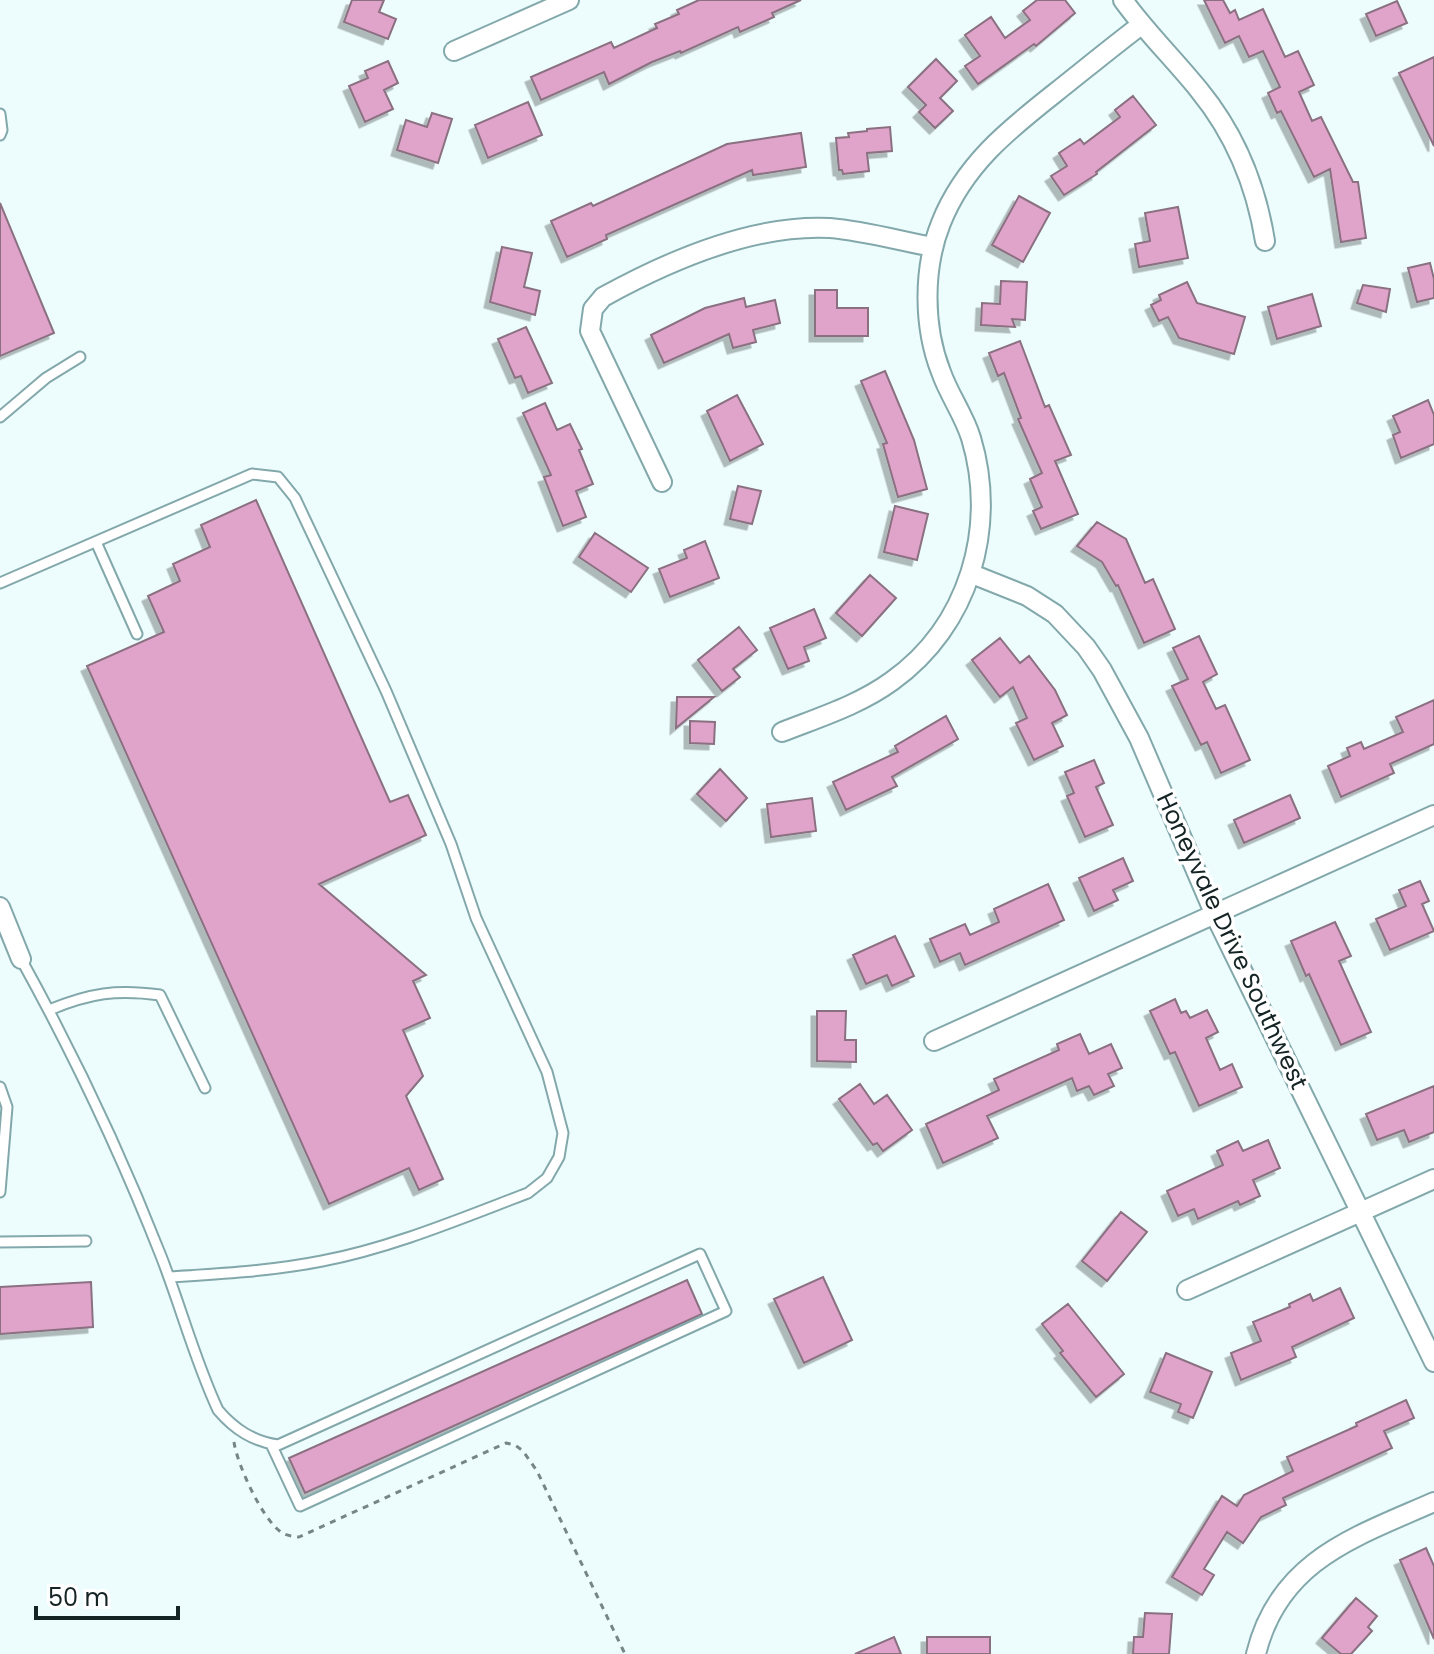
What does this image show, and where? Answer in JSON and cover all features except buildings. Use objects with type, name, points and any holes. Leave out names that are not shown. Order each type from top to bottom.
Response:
[{"type":"street","points":[[454,51],[569,0]]},
{"type":"street","points":[[1123,0],[1199,90],[1225,128],[1253,184],[1265,241]]},
{"type":"street","points":[[782,732],[859,700],[906,670],[947,624],[972,574],[980,526],[981,483],[971,438],[940,371],[932,341],[928,301],[933,247],[957,190],[980,157],[1016,124],[1141,25]]},
{"type":"street","points":[[662,482],[590,331],[593,309],[603,297],[714,247],[765,232],[831,228],[933,247]]},
{"type":"street","name":"Honeyvale Drive Southwest","points":[[972,574],[1039,603],[1065,623],[1093,656],[1139,738],[1215,915],[1434,1362]]},
{"type":"street","points":[[934,1041],[1434,815]]},
{"type":"street","points":[[1,915],[21,959]]},
{"type":"street","points":[[1187,1290],[1434,1179]]},
{"type":"street","points":[[1257,1651],[1266,1623],[1280,1597],[1315,1561],[1347,1541],[1434,1502]]},
{"type":"lane","points":[[0,114],[0,135]]},
{"type":"lane","points":[[0,417],[46,378],[80,357]]},
{"type":"lane","points":[[0,583],[252,474],[278,477],[295,498],[386,691],[451,844],[476,918],[547,1072],[563,1133],[559,1157],[547,1178],[528,1193],[471,1214],[322,1262],[169,1277]]},
{"type":"lane","points":[[96,542],[137,634]]},
{"type":"lane","points":[[21,959],[93,1099],[169,1277],[218,1410],[236,1428],[257,1442],[271,1444],[278,1445],[700,1254],[726,1311],[300,1506],[271,1444]]},
{"type":"lane","points":[[49,1010],[78,998],[127,990],[160,995],[205,1088]]},
{"type":"lane","points":[[0,1087],[7,1107],[0,1192]]},
{"type":"lane","points":[[0,1242],[86,1241]]},
{"type":"path","points":[[236,1428],[233,1445],[257,1498],[273,1525],[282,1533],[299,1537],[506,1443],[515,1445],[537,1471],[625,1654]]}]
